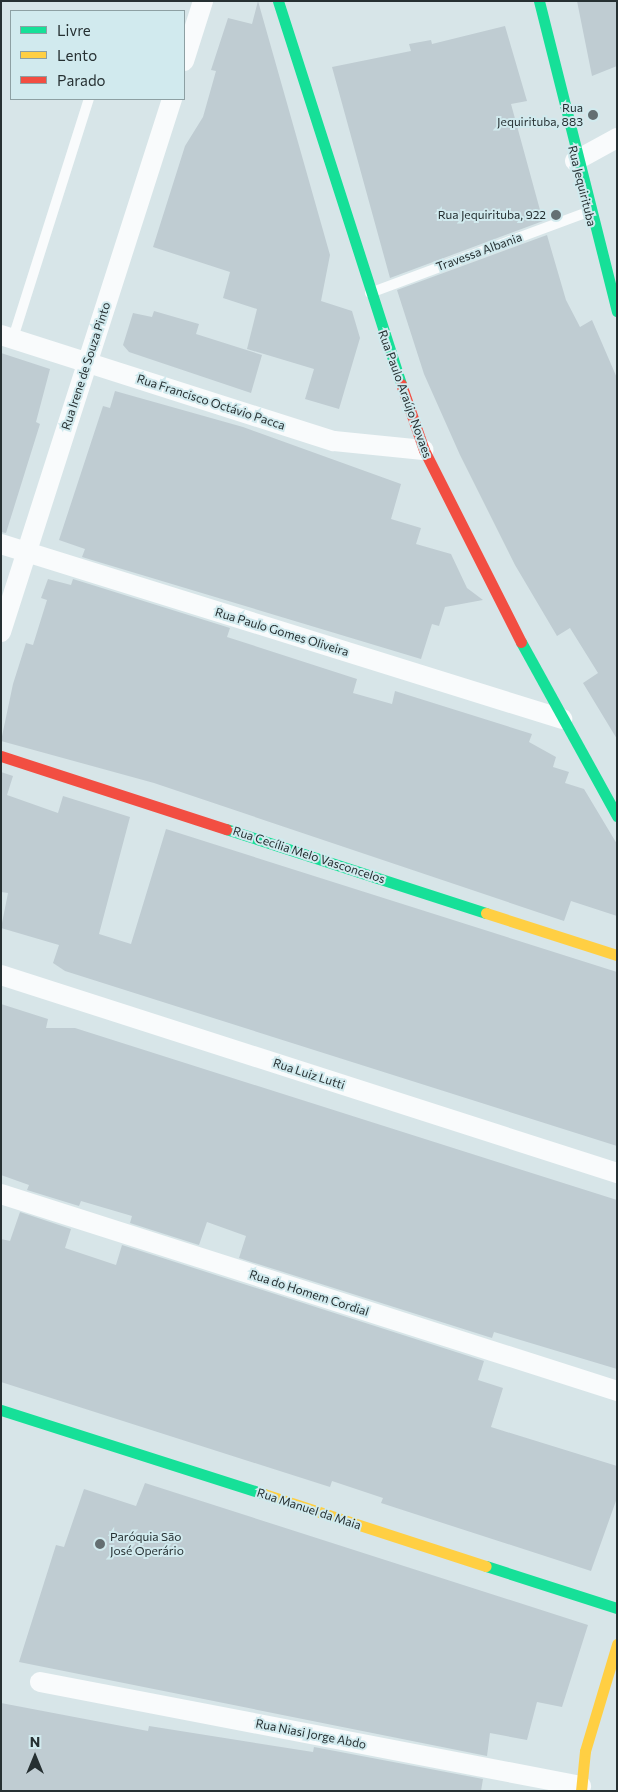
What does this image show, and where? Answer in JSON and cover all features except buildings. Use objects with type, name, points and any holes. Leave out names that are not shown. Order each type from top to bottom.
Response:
[{"type":"street","points":[[185,57],[203,1]]},
{"type":"street","name":"Rua Paulo Araújo Novaes","points":[[278,1],[369,293],[424,450],[562,719],[617,816]]},
{"type":"street","name":"Rua Jequirituba","points":[[539,1],[575,161],[617,311]]},
{"type":"street","name":"Rua Irene de Souza Pinto","points":[[1,632],[172,100]]},
{"type":"street","points":[[575,161],[617,138]]},
{"type":"street","name":"Rua Francisco Octávio Pacca","points":[[7,336],[334,441],[424,450]]},
{"type":"street","name":"Rua Paulo Gomes Oliveira","points":[[1,544],[562,719]]},
{"type":"street","name":"Rua Cecília Melo Vasconcelos","points":[[1,756],[617,954]]},
{"type":"street","name":"Rua Luiz Lutti","points":[[1,976],[617,1173]]},
{"type":"street","name":"Rua do Homem Cordial","points":[[1,1194],[617,1391]]},
{"type":"street","name":"Rua Manuel da Maia","points":[[1,1410],[617,1608]]},
{"type":"street","points":[[581,1788],[585,1751],[617,1644]]},
{"type":"street","name":"Rua Niasi Jorge Abdo","points":[[40,1682],[581,1788]]},
{"type":"lane","points":[[7,336],[89,100]]},
{"type":"lane","name":"Travessa Albania","points":[[369,293],[588,212]]},
{"type":"traffic: fast","points":[[278,1],[401,384]]},
{"type":"traffic: fast","points":[[539,1],[617,311]]},
{"type":"traffic: fast","points":[[521,642],[617,816]]},
{"type":"traffic: fast","points":[[226,829],[486,913]]},
{"type":"traffic: fast","points":[[1,1410],[264,1494]]},
{"type":"traffic: fast","points":[[486,1566],[617,1608]]},
{"type":"traffic: slow","points":[[486,913],[617,955]]},
{"type":"traffic: slow","points":[[264,1494],[486,1566]]},
{"type":"traffic: slow","points":[[581,1791],[585,1751],[617,1644]]},
{"type":"traffic: jam","points":[[401,384],[424,450],[521,642]]},
{"type":"traffic: jam","points":[[1,756],[226,829]]},
{"type":"place","name":"Rua Jequirituba, 883","points":[[593,115]]},
{"type":"place","name":"Rua Jequirituba, 922","points":[[556,215]]},
{"type":"place","name":"Paróquia São José Operário","points":[[100,1544]]}]
